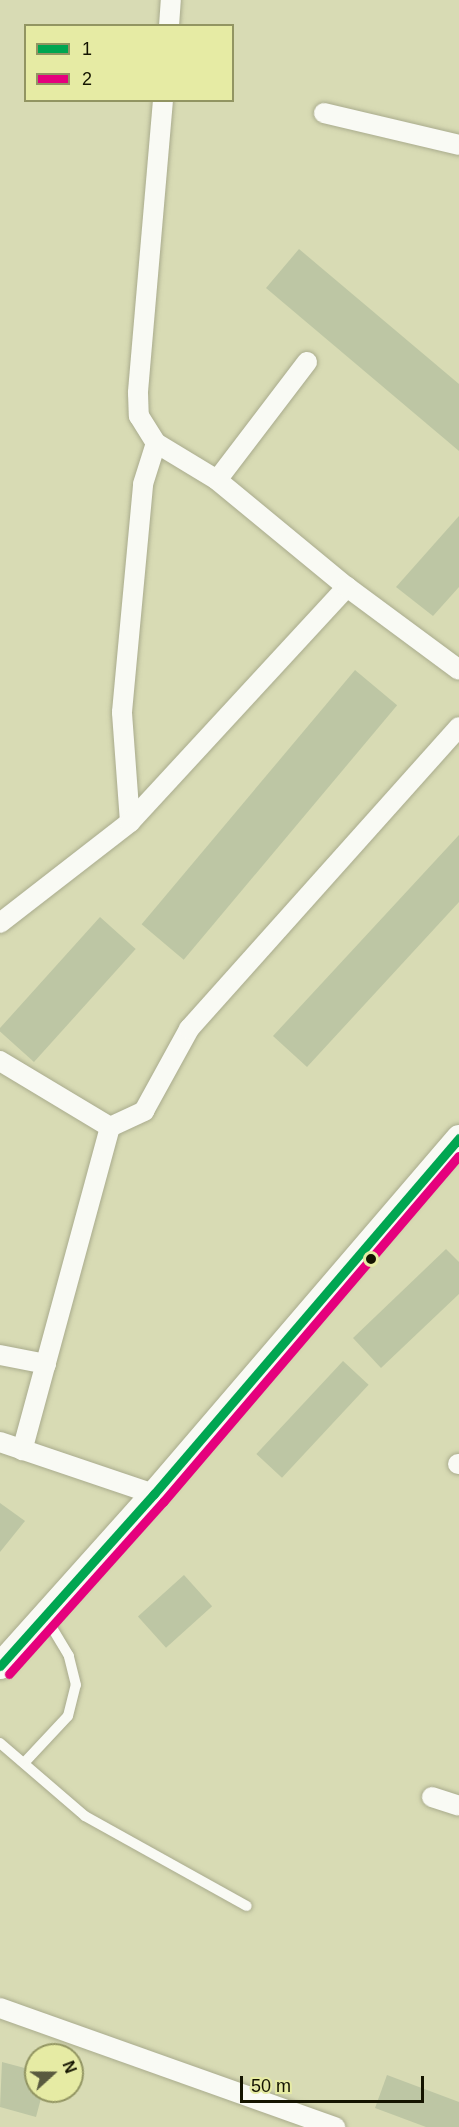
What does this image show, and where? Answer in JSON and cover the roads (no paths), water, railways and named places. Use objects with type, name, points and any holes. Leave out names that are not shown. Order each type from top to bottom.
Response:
[{"type":"street","points":[[169,24],[171,0]]},
{"type":"street","points":[[163,102],[138,393],[139,416],[156,443],[217,480],[347,587],[459,670]]},
{"type":"street","points":[[324,113],[459,145]]},
{"type":"street","points":[[217,480],[307,362]]},
{"type":"street","points":[[130,822],[122,712],[143,484],[156,443]]},
{"type":"street","points":[[0,923],[130,822],[347,587]]},
{"type":"street","points":[[22,1450],[110,1127],[144,1110],[189,1029],[459,726]]},
{"type":"street","points":[[0,1060],[110,1127]]},
{"type":"street","points":[[0,1666],[154,1494],[459,1138]]},
{"type":"street","points":[[0,1354],[45,1364]]},
{"type":"street","points":[[0,1442],[154,1494]]},
{"type":"street","points":[[432,1797],[459,1806]]},
{"type":"street","points":[[0,2007],[334,2127]]},
{"type":"lane","points":[[24,1763],[68,1716],[76,1685],[69,1656],[45,1616]]},
{"type":"lane","points":[[0,1743],[85,1816],[247,1906]]}]
